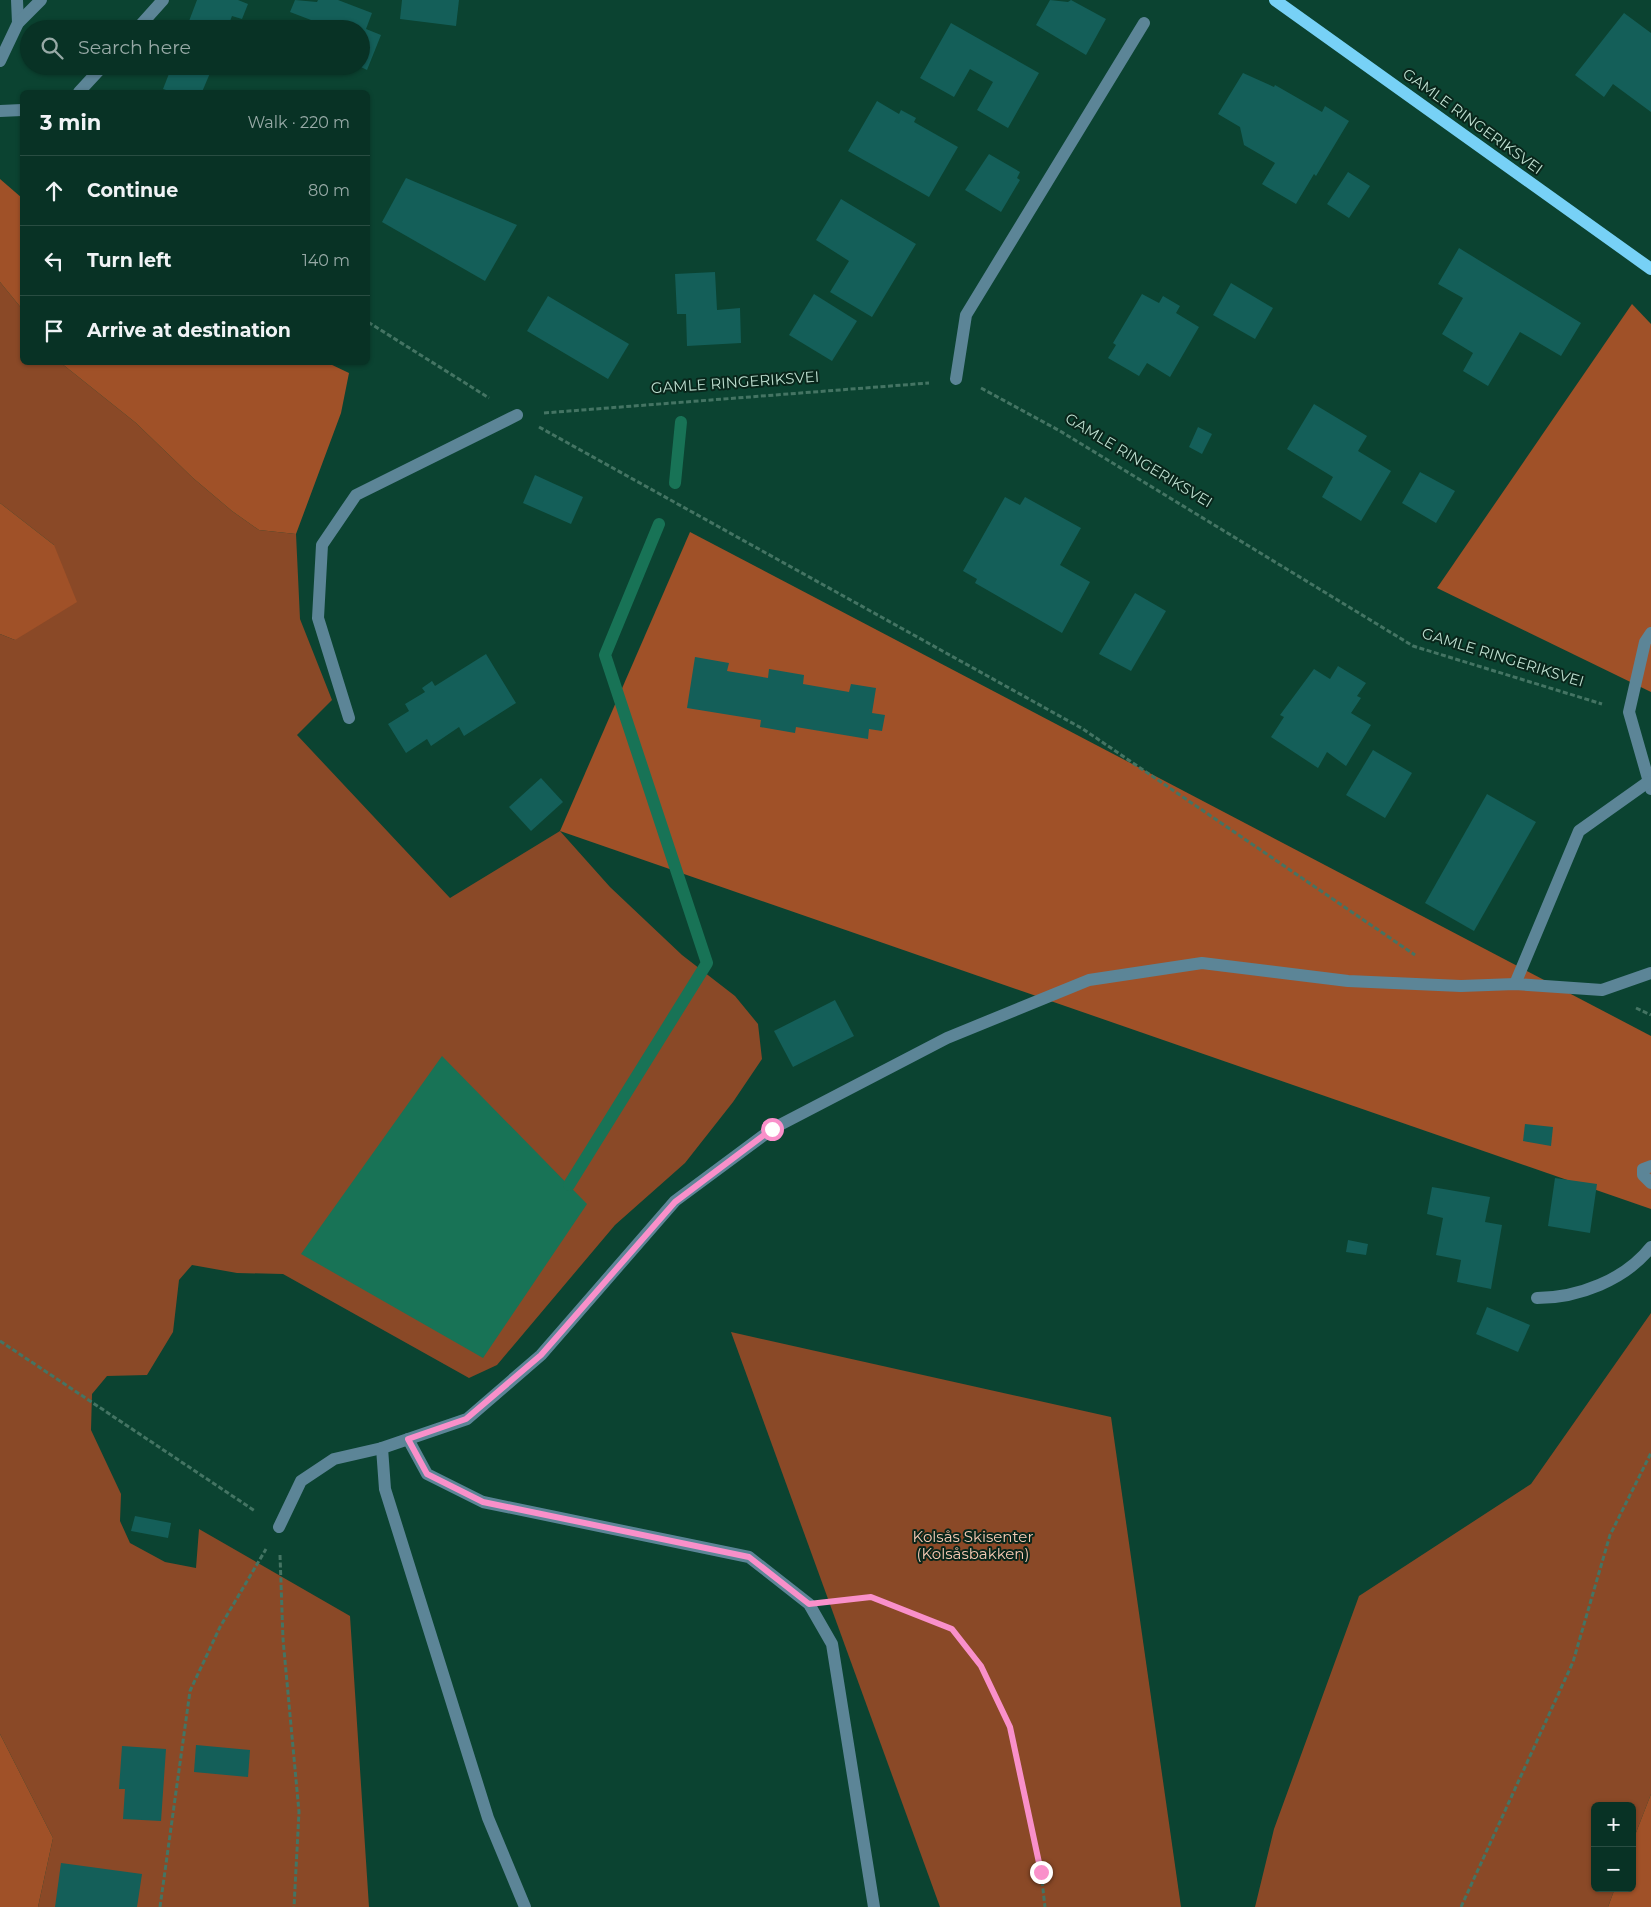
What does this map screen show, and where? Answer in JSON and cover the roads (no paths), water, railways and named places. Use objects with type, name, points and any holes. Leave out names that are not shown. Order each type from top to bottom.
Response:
[{"type":"main road","name":"GAMLE RINGERIKSVEI","points":[[1275,0],[1651,269]]},
{"type":"street","points":[[0,61],[18,23],[17,0]]},
{"type":"street","points":[[21,20],[41,0]]},
{"type":"street","points":[[145,20],[163,0]]},
{"type":"street","points":[[956,379],[966,314],[1144,23]]},
{"type":"street","points":[[81,90],[95,75]]},
{"type":"street","points":[[0,111],[20,110]]},
{"type":"street","points":[[350,718],[318,618],[322,545],[356,495],[517,415]]},
{"type":"street","points":[[1515,984],[1579,830],[1649,785],[1629,712],[1645,642],[1651,633]]},
{"type":"street","points":[[279,1527],[301,1481],[334,1459],[382,1448],[466,1419],[474,1413],[541,1355],[675,1202],[772,1129],[947,1038],[1089,980],[1202,963],[1348,981],[1461,986],[1515,984],[1602,990],[1651,973]]},
{"type":"street","points":[[1651,1166],[1643,1169],[1643,1175],[1651,1183]]},
{"type":"street","points":[[1537,1298],[1556,1298],[1597,1286],[1623,1272],[1651,1247]]},
{"type":"street","points":[[408,1439],[427,1474],[483,1502],[749,1557],[809,1604],[832,1644],[874,1907]]},
{"type":"street","points":[[382,1448],[385,1489],[488,1818],[525,1907]]},
{"type":"waterway","points":[[675,483],[681,422]]},
{"type":"waterway","points":[[569,1185],[707,963],[605,655],[659,524]]},
{"type":"park label","name":"Kolsås Skisenter (Kolsåsbakken)","points":[[973,1544]]}]
